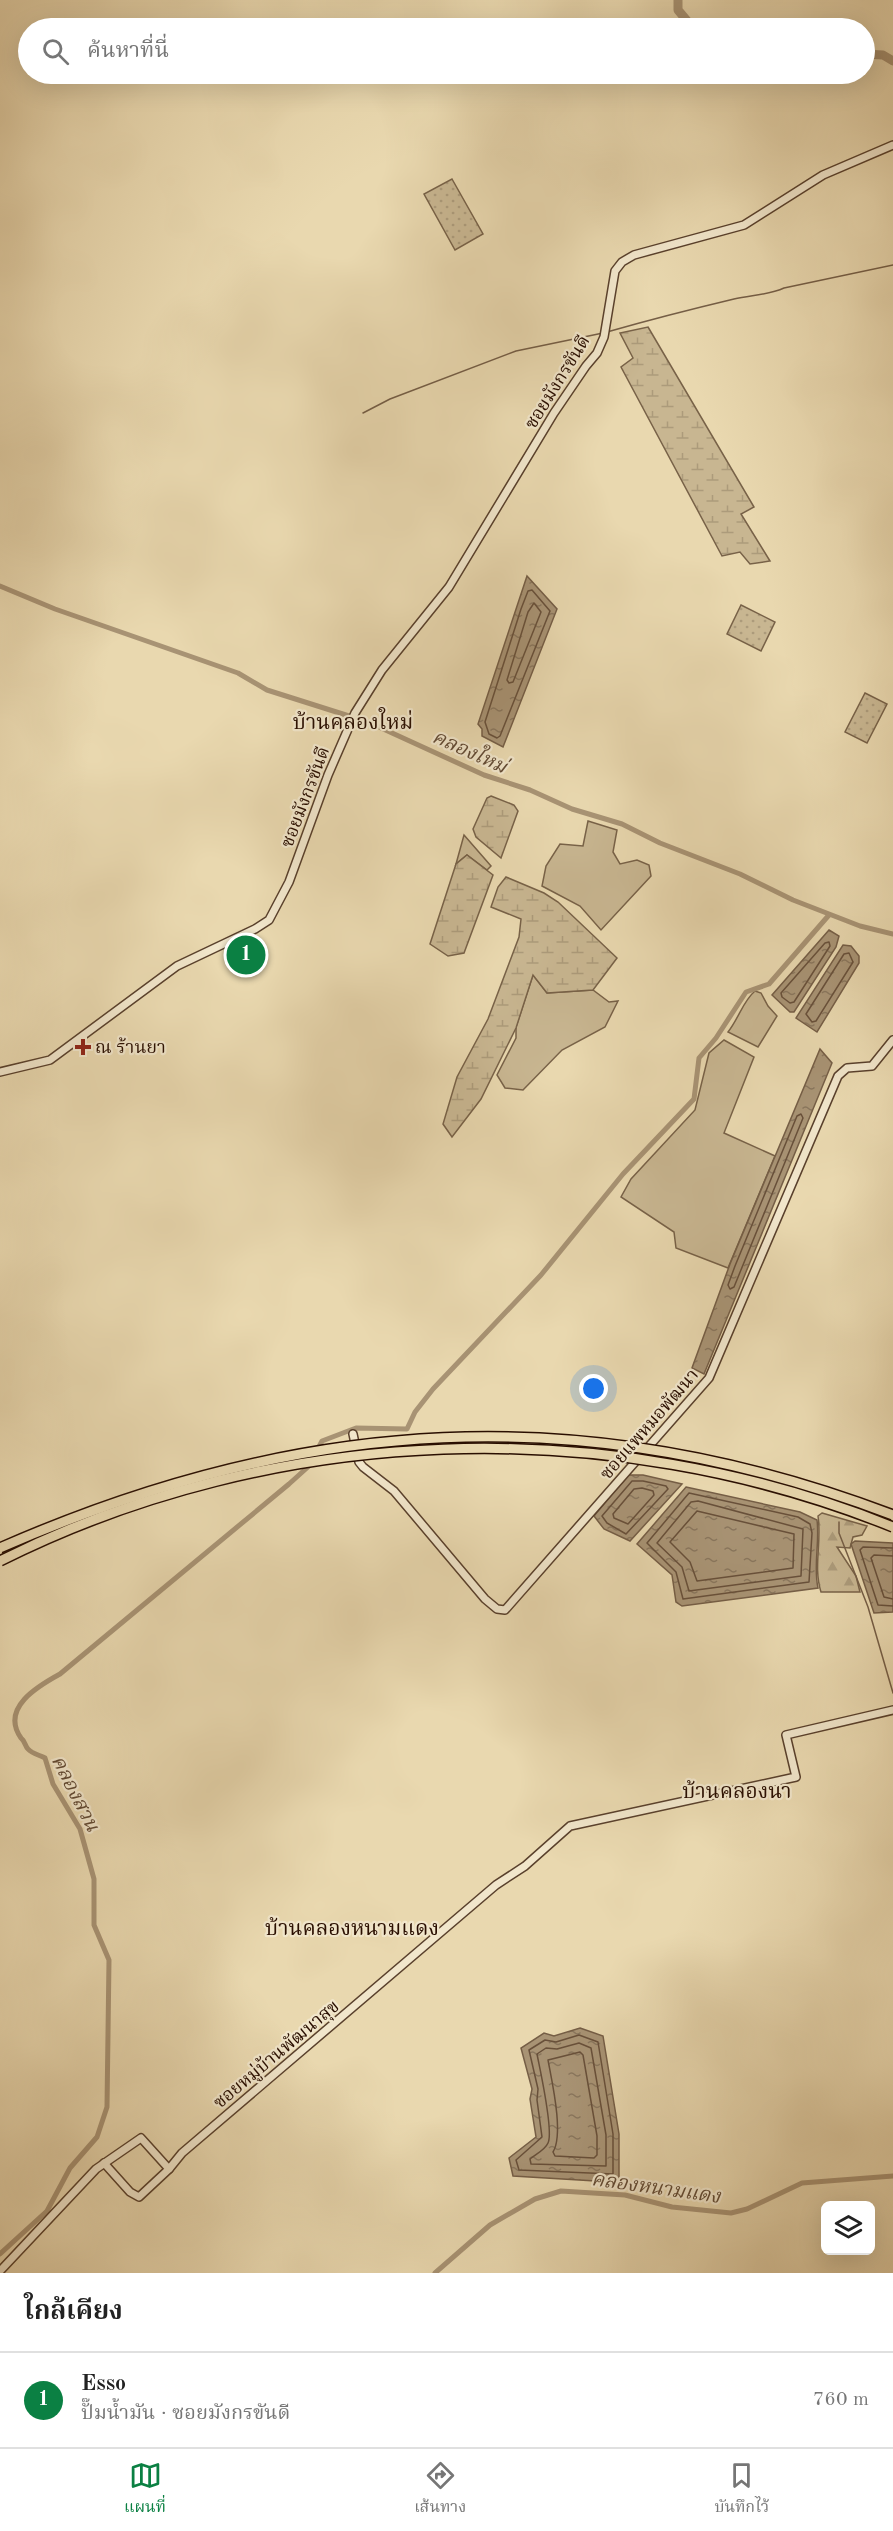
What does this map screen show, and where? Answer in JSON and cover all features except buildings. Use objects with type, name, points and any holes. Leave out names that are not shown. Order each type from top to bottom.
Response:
[{"type":"highway","points":[[0,1548],[121,1500],[248,1463],[324,1448],[464,1437],[605,1442],[700,1457],[758,1470],[836,1494],[893,1515]]},
{"type":"highway","points":[[0,1561],[107,1515],[214,1483],[319,1461],[414,1450],[561,1449],[695,1467],[795,1492],[893,1527]]},
{"type":"street","name":"ซอยมังกรขันดี","points":[[0,1072],[50,1060],[177,966],[255,929],[268,920],[289,882],[328,775],[356,713],[382,669],[449,587],[554,413],[586,366],[597,354],[604,333],[613,277],[618,266],[627,258],[744,225],[823,175],[893,145]]},
{"type":"street","name":"ซอยแพหมอพัฒนา","points":[[352,1434],[358,1462],[394,1491],[485,1599],[497,1609],[505,1610],[709,1378],[835,1081],[840,1072],[847,1068],[872,1066],[893,1040]]},
{"type":"street","name":"ซอยหมู่บ้านพัฒนาสุข","points":[[104,2163],[135,2197],[139,2197],[170,2169],[182,2153],[496,1885],[525,1866],[566,1828],[795,1777],[786,1735],[893,1710]]},
{"type":"street","points":[[0,2271],[104,2163],[141,2138],[170,2169]]},
{"type":"green space","points":[[452,179],[483,234],[455,250],[424,194]]},
{"type":"green space","points":[[648,327],[754,507],[741,514],[770,561],[750,564],[740,552],[722,556],[621,367],[633,358],[620,333]]},
{"type":"green space","points":[[741,605],[775,622],[761,651],[727,634]]},
{"type":"green space","points":[[865,693],[887,704],[867,743],[845,732]]},
{"type":"green space","points":[[491,796],[514,805],[518,811],[501,858],[476,837],[473,829],[487,798]]},
{"type":"green space","points":[[588,821],[617,830],[613,852],[620,864],[637,860],[649,865],[651,876],[601,930],[580,906],[542,886],[546,866],[560,844],[583,846]]},
{"type":"green space","points":[[464,835],[491,866],[487,870],[467,855],[456,864]]},
{"type":"green space","points":[[467,855],[493,875],[464,953],[448,956],[430,944],[456,864]]},
{"type":"green space","points":[[506,877],[544,893],[558,902],[617,958],[593,990],[547,993],[533,975],[516,1028],[481,1099],[452,1137],[443,1124],[457,1077],[488,1019],[519,937],[521,919],[491,907],[498,887]]},
{"type":"green space","points":[[533,975],[547,993],[593,990],[609,1002],[618,1001],[605,1027],[562,1050],[523,1090],[505,1088],[497,1075],[516,1038],[516,1027]]},
{"type":"green space","points":[[755,991],[761,993],[777,1016],[758,1047],[728,1032]]},
{"type":"green space","points":[[724,1040],[754,1057],[724,1133],[775,1156],[728,1268],[676,1248],[674,1232],[621,1197],[631,1179],[695,1110],[709,1053]]},
{"type":"green space","points":[[822,1513],[867,1526],[862,1535],[853,1537],[850,1548],[837,1547],[856,1576],[860,1592],[821,1592],[818,1573],[818,1516]]},
{"type":"water","points":[[527,576],[557,609],[503,747],[482,736],[482,729],[478,724]]},
{"type":"water","points":[[829,930],[839,936],[836,947],[794,1012],[790,1012],[772,995]]},
{"type":"water","points":[[843,945],[851,946],[859,956],[859,963],[817,1032],[796,1018]]},
{"type":"water","points":[[820,1049],[832,1063],[704,1374],[692,1368],[730,1264]]},
{"type":"water","points":[[628,1475],[643,1475],[682,1484],[630,1541],[604,1529],[594,1516]]},
{"type":"water","points":[[686,1487],[800,1512],[817,1520],[818,1588],[682,1606],[676,1602],[672,1575],[637,1544]]},
{"type":"water","points":[[855,1541],[893,1543],[893,1612],[874,1613],[851,1544]]},
{"type":"water","points":[[580,2028],[603,2036],[619,2134],[619,2179],[612,2182],[513,2176],[509,2158],[536,2137],[530,2099],[532,2089],[521,2048],[544,2033],[554,2036]]},
{"type":"waterway","points":[[678,0],[678,10],[685,18]]},
{"type":"waterway","points":[[875,55],[883,55],[893,61]]},
{"type":"waterway","points":[[607,332],[734,299],[766,294],[784,288],[893,265]]},
{"type":"waterway","points":[[363,413],[390,399],[516,351],[603,333]]},
{"type":"waterway","name":"คลองใหม่","points":[[0,586],[55,609],[238,673],[267,690],[368,722],[484,775],[530,790],[572,809],[622,824],[660,843],[740,874],[793,900],[860,926],[893,934]]},
{"type":"waterway","name":"คลองสวน","points":[[0,2254],[47,2211],[70,2168],[97,2137],[107,2107],[109,1960],[94,1925],[94,1879],[80,1829],[53,1784],[45,1758],[28,1749],[16,1727],[15,1717],[18,1708],[32,1692],[60,1674],[289,1484],[309,1466],[322,1441],[356,1428],[407,1429],[415,1412],[433,1389],[541,1275],[623,1174],[694,1099],[699,1058],[716,1038],[746,992],[769,984],[829,915]]},
{"type":"waterway","points":[[839,1522],[839,1533],[868,1607],[893,1693]]},
{"type":"waterway","name":"คลองหนามแดง","points":[[435,2273],[490,2225],[535,2199],[561,2191],[625,2195],[672,2207],[731,2213],[747,2209],[802,2183],[893,2176]]},
{"type":"place","name":"Esso","points":[[246,955]]},
{"type":"place","name":"ณ ร้านยา","points":[[83,1047]]},
{"type":"district","name":"บ้านคลองใหม่","points":[[353,722]]},
{"type":"district","name":"บ้านคลองนา","points":[[737,1791]]},
{"type":"district","name":"บ้านคลองหนามแดง","points":[[352,1928]]}]
